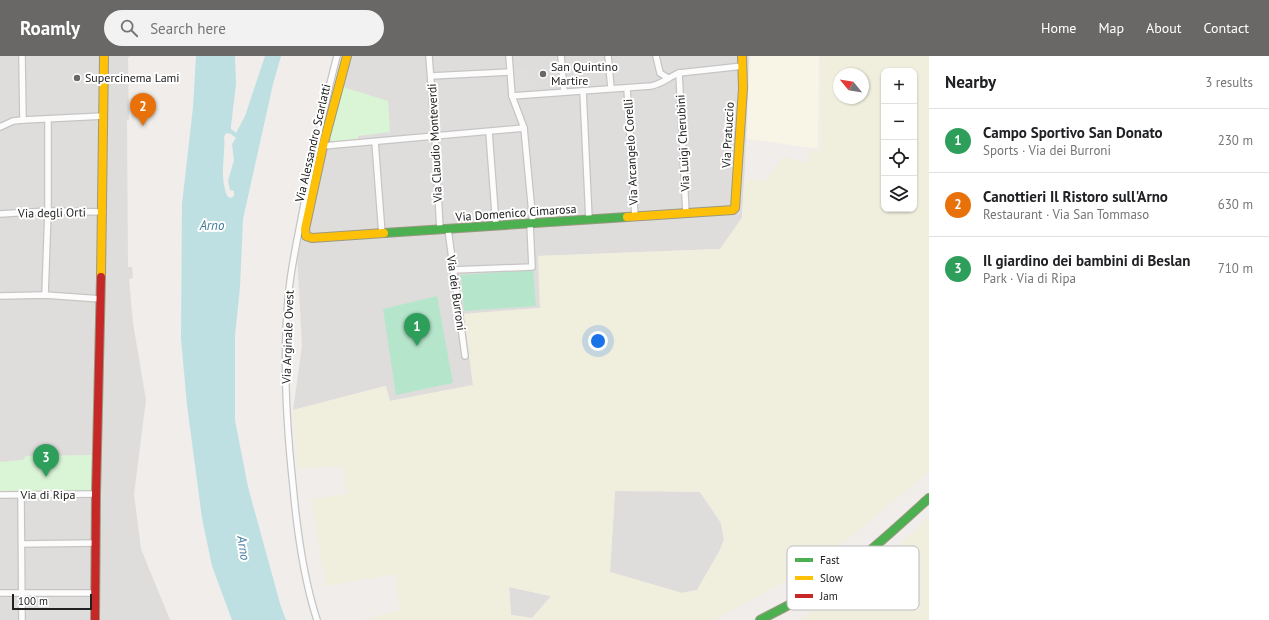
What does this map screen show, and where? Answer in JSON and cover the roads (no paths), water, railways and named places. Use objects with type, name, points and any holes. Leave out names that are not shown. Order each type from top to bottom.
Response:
[{"type":"street","points":[[22,56],[23,120]]},
{"type":"street","points":[[95,620],[96,494],[103,212],[104,56]]},
{"type":"street","name":"Via Arginale Ovest","points":[[317,620],[304,566],[296,516],[290,459],[287,407],[286,334],[293,260],[320,124],[337,56]]},
{"type":"street","name":"Via Alessandro Scarlatti","points":[[306,236],[306,229],[324,146],[347,56]]},
{"type":"street","name":"Via Claudio Monteverdi","points":[[429,56],[444,229]]},
{"type":"street","points":[[453,270],[532,266],[531,224],[524,128],[512,96],[509,56]]},
{"type":"street","points":[[561,56],[564,92]]},
{"type":"street","points":[[608,56],[611,88]]},
{"type":"street","points":[[656,56],[660,73],[668,78]]},
{"type":"street","name":"Via Pratuccio","points":[[729,211],[735,208],[736,202],[742,122],[742,56]]},
{"type":"street","points":[[512,96],[658,85],[679,73],[743,66]]},
{"type":"street","points":[[431,76],[510,72]]},
{"type":"street","name":"Via Luigi Cherubini","points":[[679,73],[686,214]]},
{"type":"street","name":"Via Arcangelo Corelli","points":[[627,88],[635,217]]},
{"type":"street","points":[[583,91],[589,220]]},
{"type":"street","points":[[0,127],[13,121],[104,116]]},
{"type":"street","points":[[45,295],[48,211],[48,120]]},
{"type":"street","points":[[324,146],[524,128]]},
{"type":"street","points":[[490,132],[496,226]]},
{"type":"street","points":[[375,142],[382,234]]},
{"type":"street","name":"Via degli Orti","points":[[0,214],[48,211],[103,212]]},
{"type":"street","name":"Via Domenico Cimarosa","points":[[306,236],[312,238],[382,234],[729,211]]},
{"type":"street","name":"Via dei Burroni","points":[[444,229],[453,270],[465,356]]},
{"type":"street","points":[[0,296],[45,295],[101,299]]},
{"type":"street","points":[[21,494],[22,620]]},
{"type":"street","name":"Via di Ripa","points":[[0,495],[96,494]]},
{"type":"street","points":[[875,546],[893,532],[929,498]]},
{"type":"street","points":[[22,544],[96,543]]},
{"type":"street","points":[[0,593],[95,593]]},
{"type":"street","points":[[760,620],[787,606]]},
{"type":"water","name":"Arno","points":[[196,56],[235,56],[236,84],[231,129],[236,133],[245,116],[265,56],[281,56],[273,84],[243,219],[240,287],[235,336],[235,420],[248,487],[281,607],[286,620],[232,620],[212,566],[202,518],[187,405],[181,339],[182,204],[193,107]],"holes":[[[226,133],[231,134],[236,138],[232,144],[234,160],[228,181],[230,190],[234,191],[234,196],[231,198],[228,197],[223,181],[224,137]]]},
{"type":"place","name":"San Quintino Martire","points":[[543,74]]},
{"type":"place","name":"Supercinema Lami","points":[[77,78]]},
{"type":"place","name":"Canottieri Il Ristoro sull'Arno","points":[[143,126]]},
{"type":"place","name":"Campo Sportivo San Donato","points":[[417,346]]},
{"type":"place","name":"Il giardino dei bambini di Beslan","points":[[46,477]]}]
